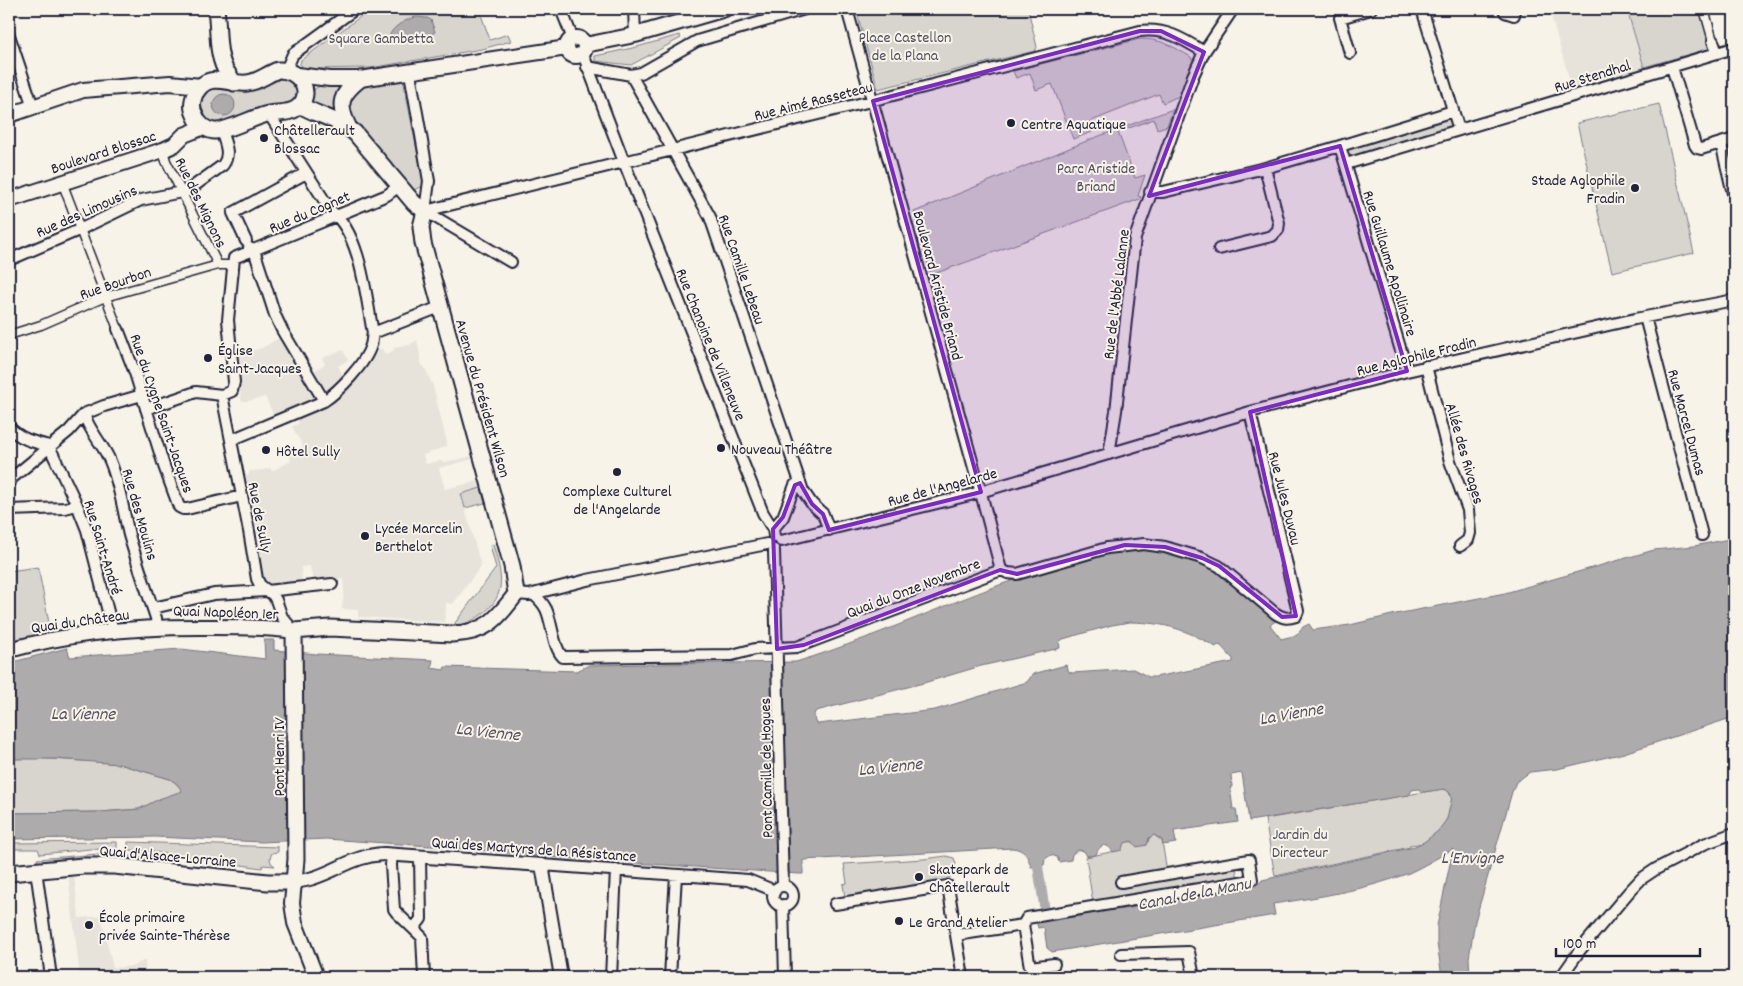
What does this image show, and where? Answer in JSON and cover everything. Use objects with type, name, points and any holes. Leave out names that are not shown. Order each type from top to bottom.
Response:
[{"type":"main road","points":[[216,9],[219,24],[220,53],[225,69],[234,83]]},
{"type":"main road","points":[[9,115],[83,90],[170,82],[204,84],[217,80],[234,83],[252,82],[272,72],[292,72],[330,80],[360,79],[579,51],[725,9]]},
{"type":"main road","points":[[220,53],[214,69],[195,93],[192,102],[193,112],[198,121],[212,131],[221,131],[244,121],[269,114],[291,111],[315,86],[330,80]]},
{"type":"main road","points":[[292,72],[304,85],[302,99],[311,112],[348,126],[355,132],[414,203],[425,211]]},
{"type":"main road","points":[[348,126],[341,108],[342,100],[347,90],[360,79]]},
{"type":"main road","name":"Boulevard Blossac","points":[[9,200],[163,150],[174,145],[184,135],[204,127]]},
{"type":"main road","name":"Avenue du Président Wilson","points":[[425,211],[421,227],[422,235],[509,557],[516,594]]},
{"type":"main road","points":[[294,632],[330,628],[395,632],[467,633],[482,628],[496,618],[516,594]]},
{"type":"main road","name":"Quai du Château","points":[[10,646],[56,638],[157,627]]},
{"type":"main road","name":"Quai Napoléon 1er","points":[[157,627],[273,628],[294,632]]},
{"type":"main road","name":"Pont Henri IV","points":[[294,632],[296,859],[294,882]]},
{"type":"main road","name":"Quai d'Alsace-Lorraine","points":[[9,873],[83,866],[114,866],[268,882],[294,882]]},
{"type":"main road","points":[[294,882],[292,903],[295,922],[316,977]]},
{"type":"street","points":[[292,72],[290,57],[300,47],[355,9]]},
{"type":"street","name":"Rue Chanoine de Villeneuve","points":[[561,9],[624,162],[774,540]]},
{"type":"street","points":[[634,9],[635,35]]},
{"type":"street","points":[[579,51],[631,75],[641,73],[697,41],[805,9]]},
{"type":"street","name":"Boulevard Aristide Briand","points":[[847,9],[1001,570]]},
{"type":"street","name":"Rue de l'Abbé Lalanne","points":[[1109,454],[1116,412],[1135,238],[1187,92],[1204,52],[1233,9]]},
{"type":"street","points":[[1350,53],[1340,18],[1371,9]]},
{"type":"street","points":[[1422,9],[1459,130]]},
{"type":"street","points":[[1504,9],[1505,12],[1514,16]]},
{"type":"street","points":[[1704,9],[1717,53]]},
{"type":"street","name":"Rue Aimé Rasseteau","points":[[425,211],[873,101],[1140,31],[1150,30],[1170,33],[1204,52]]},
{"type":"street","points":[[9,35],[33,107]]},
{"type":"street","name":"Rue Stendhal","points":[[1346,164],[1734,48]]},
{"type":"street","points":[[1672,67],[1697,148],[1701,149],[1734,139]]},
{"type":"street","points":[[410,73],[429,181],[425,211],[511,262]]},
{"type":"street","name":"Rue Camille Lebeau","points":[[631,75],[710,217],[802,487]]},
{"type":"street","points":[[1150,192],[1163,192],[1265,168],[1453,111]]},
{"type":"street","points":[[231,440],[324,401],[334,394],[359,366],[371,346],[373,333],[359,258],[341,219],[331,211],[269,114]]},
{"type":"street","name":"Rue des Limousins","points":[[9,260],[80,230],[141,200],[182,192],[223,165],[227,158],[221,131]]},
{"type":"street","points":[[1721,143],[1734,198]]},
{"type":"street","points":[[1340,146],[1346,164]]},
{"type":"street","name":"Rue des Mignons","points":[[163,150],[166,161],[218,265]]},
{"type":"street","name":"Rue Guillaume Apollinaire","points":[[1346,164],[1407,371]]},
{"type":"street","points":[[1219,249],[1272,236],[1278,230],[1279,223],[1265,168]]},
{"type":"street","points":[[306,172],[233,213],[249,246],[282,330],[324,401]]},
{"type":"street","name":"Rue du Cygne Saint-Jacques","points":[[62,182],[118,329],[142,395],[164,466],[180,506],[183,509],[187,509],[242,496]]},
{"type":"street","name":"Rue du Cognet","points":[[233,265],[234,258],[249,246],[336,216],[387,194],[399,186]]},
{"type":"street","name":"Rue Bourbon","points":[[9,335],[41,325],[105,298],[218,265],[233,265]]},
{"type":"street","points":[[146,409],[196,392],[222,395],[232,391],[234,382],[228,320],[233,265]]},
{"type":"street","name":"Rue Aglophile Fradin","points":[[1109,454],[1250,412],[1426,366],[1645,317],[1734,300]]},
{"type":"street","points":[[373,333],[440,307]]},
{"type":"street","name":"Rue Marcel Dumas","points":[[1645,317],[1702,535]]},
{"type":"street","name":"Allée des Rivages","points":[[1426,366],[1450,462],[1468,510],[1470,533],[1468,540],[1460,546]]},
{"type":"street","points":[[9,484],[12,478],[69,430],[84,414],[142,395]]},
{"type":"street","name":"Rue de Sully","points":[[222,395],[257,579],[260,585],[273,595],[282,617],[294,632]]},
{"type":"street","name":"Rue Jules Duvau","points":[[1250,412],[1294,591]]},
{"type":"street","name":"Rue des Moulins","points":[[84,414],[110,460],[129,534],[153,608],[157,627]]},
{"type":"street","points":[[9,427],[22,438],[49,446]]},
{"type":"street","name":"Rue Saint-André","points":[[49,446],[78,505],[87,530],[113,631]]},
{"type":"street","name":"Rue de l'Angelarde","points":[[516,594],[533,594],[587,580],[829,530],[981,492],[1109,454]]},
{"type":"street","points":[[774,540],[795,485],[802,487],[812,504],[823,514],[829,530]]},
{"type":"street","points":[[9,510],[78,505]]},
{"type":"street","name":"Pont Camille de Hogues","points":[[774,540],[780,885],[788,888],[793,895],[791,901],[783,906]]},
{"type":"street","name":"Quai du Onze Novembre","points":[[533,594],[544,604],[547,610],[559,651],[563,657],[732,655],[754,649],[789,648],[804,645],[1001,570],[1017,574],[1107,548],[1144,544],[1184,552],[1219,566],[1282,618],[1296,616],[1298,611],[1294,591]]},
{"type":"street","points":[[153,608],[214,594],[332,584]]},
{"type":"street","points":[[1565,975],[1586,942],[1642,879],[1656,869],[1704,844],[1734,833]]},
{"type":"street","name":"Quai des Martyrs de la Résistance","points":[[294,882],[314,878],[360,857],[372,854],[392,854],[748,880],[780,885]]},
{"type":"street","points":[[392,854],[390,865],[394,909],[397,914],[420,933],[423,941],[424,977]]},
{"type":"street","points":[[414,928],[422,919],[420,856]]},
{"type":"street","points":[[1054,964],[1030,968],[1023,925],[1027,918],[1252,880],[1249,860],[1121,882]]},
{"type":"street","points":[[542,865],[561,977]]},
{"type":"street","points":[[36,870],[51,977]]},
{"type":"street","points":[[611,977],[616,870]]},
{"type":"street","points":[[670,977],[676,875]]},
{"type":"street","points":[[780,885],[775,901],[783,906],[785,977]]},
{"type":"street","points":[[835,904],[948,886],[963,977]]},
{"type":"street","points":[[956,935],[1023,925]]},
{"type":"street","points":[[1121,954],[1189,952],[1194,977]]},
{"type":"highlighted area","points":[[1140,31],[1161,31],[1204,52],[1149,196],[1340,146],[1407,371],[1250,412],[1296,616],[1282,617],[1219,566],[1202,558],[1165,547],[1125,545],[1017,574],[1000,570],[804,645],[777,649],[773,529],[783,517],[795,485],[800,483],[812,504],[823,514],[829,530],[981,492],[873,101]]},
{"type":"shaded area","points":[[1549,9],[1642,9],[1628,14],[1644,67],[1572,89]]},
{"type":"shaded area","points":[[281,337],[317,398],[275,418],[265,397],[242,401],[235,355],[262,348]]},
{"type":"shaded area","name":"Lycée Marcelin Berthelot","points":[[417,340],[422,366],[424,366],[433,386],[447,443],[447,446],[423,455],[426,464],[472,456],[473,459],[439,468],[445,489],[479,481],[481,488],[461,494],[481,566],[453,604],[446,603],[445,622],[358,617],[358,610],[342,609],[343,579],[316,581],[312,577],[310,566],[301,567],[302,578],[297,583],[270,585],[264,580],[255,523],[250,524],[241,476],[249,475],[249,471],[270,468],[272,471],[291,461],[289,455],[303,446],[292,427],[299,423],[296,418],[336,399],[381,348],[386,355],[394,350],[394,348],[409,345]]},
{"type":"shaded area","points":[[343,350],[348,360],[338,366],[344,377],[326,394],[312,372],[325,364],[322,358]]},
{"type":"shaded area","name":"École primaire privée Sainte-Thérèse","points":[[68,875],[74,875],[79,918],[101,916],[113,968],[133,966],[145,960],[146,977],[80,977]]},
{"type":"green space","name":"Square Gambetta","points":[[371,9],[479,9],[490,40],[508,34],[511,41],[482,49],[370,68],[309,69],[301,67],[301,60]]},
{"type":"green space","name":"Place Castellon de la Plana","points":[[856,9],[1028,9],[1037,47],[1035,51],[878,89]]},
{"type":"green space","points":[[1642,9],[1700,9],[1711,48],[1644,67],[1628,13]]},
{"type":"green space","points":[[679,35],[681,38],[631,65],[595,61],[595,56]]},
{"type":"green space","points":[[1140,39],[1161,42],[1191,57],[1193,63],[1179,96],[1163,103],[1159,94],[1089,122],[1092,132],[1073,139],[1052,84],[1036,90],[1030,73],[1016,78],[1013,71]]},
{"type":"green space","points":[[286,76],[295,86],[298,94],[296,100],[290,104],[254,111],[217,124],[208,121],[200,110],[199,101],[201,96],[212,86]]},
{"type":"green space","name":"Square Gambetta","points":[[403,79],[424,186],[413,190],[349,114],[348,93],[359,84]]},
{"type":"green space","name":"Square Gambetta","points":[[350,82],[342,118],[312,105],[310,97],[316,88],[322,85]]},
{"type":"green space","name":"Stade Aglophile Fradin","points":[[1659,104],[1694,253],[1612,272],[1577,123]]},
{"type":"green space","name":"Parc Aristide Briand","points":[[1173,109],[1167,126],[1157,129],[1154,119],[1118,132],[1135,178],[1145,175],[1138,196],[1141,197],[1140,199],[931,275],[914,212],[1094,138]]},
{"type":"green space","points":[[1449,117],[1453,128],[1349,158],[1346,149]]},
{"type":"green space","points":[[481,488],[485,503],[465,508],[461,494]]},
{"type":"green space","points":[[493,544],[501,582],[496,599],[478,617],[466,623],[456,625],[455,623],[496,568],[490,545]]},
{"type":"green space","points":[[38,567],[51,633],[17,641],[12,638],[9,631],[9,571]]},
{"type":"green space","points":[[33,758],[119,764],[170,779],[182,791],[139,809],[100,812],[9,813],[9,759]]},
{"type":"green space","name":"Jardin du Directeur","points":[[1442,789],[1447,790],[1451,796],[1450,811],[1437,833],[1425,842],[1410,845],[1410,847],[1275,876],[1265,819]]},
{"type":"green space","points":[[1154,835],[1162,841],[1168,878],[1236,867],[1238,880],[1093,904],[1086,857],[1121,850],[1125,843],[1128,842],[1147,845],[1149,838]]},
{"type":"green space","points":[[117,842],[117,850],[90,849],[40,854],[38,849],[9,849],[9,843]]},
{"type":"green space","points":[[128,842],[278,847],[278,852],[272,853],[270,858],[271,863],[275,866],[263,865],[262,868],[128,850]]},
{"type":"green space","points":[[98,854],[155,858],[155,863],[38,865],[37,859]]},
{"type":"green space","name":"Skatepark de Châtellerault","points":[[946,856],[954,858],[956,864],[954,871],[950,873],[950,878],[947,878],[947,881],[845,898],[843,884],[847,883],[844,864]]},
{"type":"water","points":[[416,17],[431,20],[435,32],[428,36],[428,41],[425,36],[411,41],[403,39],[396,43],[392,40],[390,34],[398,25]]},
{"type":"water","points":[[224,94],[234,101],[235,105],[228,115],[224,116],[214,109],[213,105],[220,95]]},
{"type":"water","points":[[1734,538],[1734,717],[1624,753],[1557,769],[1530,772],[1516,782],[1475,921],[1469,958],[1470,977],[1442,977],[1437,943],[1437,926],[1453,849],[1409,873],[1376,884],[1325,896],[1273,904],[1275,915],[1052,952],[1047,948],[1044,927],[1038,928],[1036,920],[1115,907],[1116,910],[1245,889],[1245,886],[1260,883],[1262,880],[1410,848],[1424,842],[1438,831],[1447,819],[1452,797],[1445,789],[1424,792],[1418,789],[1412,790],[1409,795],[1249,821],[1242,773],[1231,775],[1232,787],[1230,787],[1233,809],[1236,809],[1238,822],[1174,831],[1176,843],[1163,845],[1162,840],[1154,835],[1149,838],[1147,845],[1137,847],[1130,841],[1124,844],[1122,850],[1113,852],[1106,846],[1099,848],[1096,855],[1087,856],[1084,851],[1078,850],[1072,854],[1071,860],[1059,862],[1057,857],[1051,855],[1045,859],[1044,865],[1031,867],[1025,854],[1020,850],[1012,848],[803,860],[803,874],[799,874],[561,858],[445,847],[326,839],[262,842],[155,837],[9,839],[9,813],[100,812],[139,809],[159,799],[182,791],[170,779],[119,764],[56,759],[9,759],[9,663],[67,648],[70,657],[181,649],[265,659],[264,640],[274,640],[274,650],[433,660],[431,668],[444,670],[445,667],[577,671],[589,665],[796,662],[831,651],[1033,573],[1107,552],[1137,549],[1179,554],[1212,567],[1235,583],[1277,620],[1270,625],[1281,639],[1297,635],[1303,627],[1309,624],[1313,630],[1350,625],[1505,593],[1654,550],[1694,546]],"holes":[[[1130,622],[1175,628],[1216,647],[1218,645],[1221,646],[1233,659],[1233,662],[1155,677],[1149,677],[1133,669],[1072,673],[1069,672],[1066,665],[1033,674],[1027,682],[935,710],[818,724],[815,722],[814,714],[816,711],[981,666],[1060,648],[1059,642],[1063,639],[1112,625]]]},
{"type":"waterway","points":[[1036,854],[1047,924]]},
{"type":"place","name":"Centre Aquatique","points":[[1011,123]]},
{"type":"place","name":"Châtellerault Blossac","points":[[264,138]]},
{"type":"place","name":"Stade Aglophile Fradin","points":[[1635,188]]},
{"type":"place","name":"Église Saint-Jacques","points":[[208,358]]},
{"type":"place","name":"Nouveau Théâtre","points":[[721,448]]},
{"type":"place","name":"Hôtel Sully","points":[[266,450]]},
{"type":"place","name":"Complexe Culturel de l'Angelarde","points":[[617,472]]},
{"type":"place","name":"Lycée Marcelin Berthelot","points":[[365,536]]},
{"type":"place","name":"Skatepark de Châtellerault","points":[[919,877]]},
{"type":"place","name":"Le Grand Atelier","points":[[899,921]]},
{"type":"place","name":"École primaire privée Sainte-Thérèse","points":[[89,925]]},
{"type":"water label","name":"La Vienne","points":[[83,713]]},
{"type":"water label","name":"La Vienne","points":[[1291,713]]},
{"type":"water label","name":"La Vienne","points":[[488,731]]},
{"type":"water label","name":"La Vienne","points":[[890,766]]},
{"type":"water label","name":"L'Envigne","points":[[1472,857]]},
{"type":"water label","name":"Canal de la Manu","points":[[1194,893]]}]
